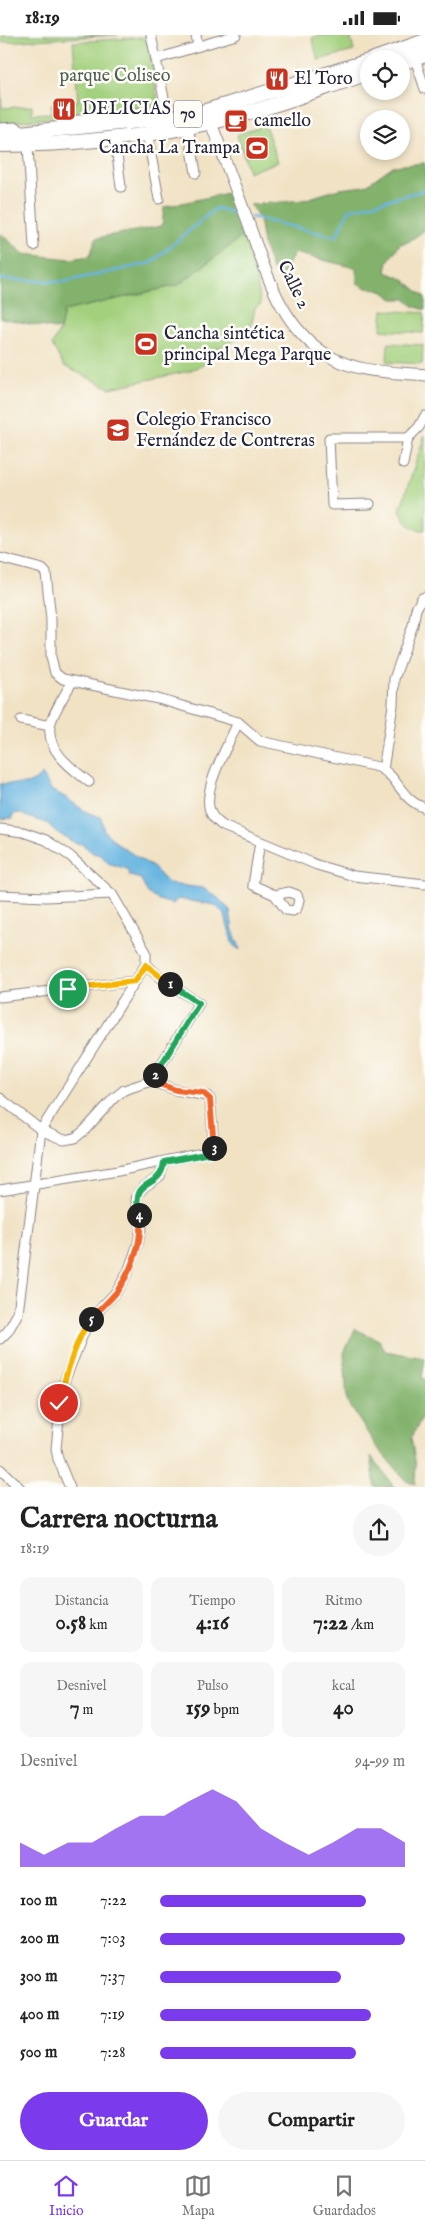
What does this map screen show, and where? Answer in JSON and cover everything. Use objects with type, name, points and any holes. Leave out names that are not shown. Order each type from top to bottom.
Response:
[{"type":"main road","name":"70","points":[[0,135],[167,114],[242,101],[360,64]]},
{"type":"main road","name":"70","points":[[0,145],[28,145],[115,137],[211,123],[360,76]]},
{"type":"street","points":[[0,128],[167,114],[152,35]]},
{"type":"street","points":[[196,35],[198,46]]},
{"type":"street","points":[[156,59],[236,35]]},
{"type":"street","points":[[419,49],[425,89]]},
{"type":"street","name":"Calle 2","points":[[211,123],[273,289],[300,334],[314,347],[344,364],[371,370],[425,375]]},
{"type":"street","points":[[188,126],[196,173]]},
{"type":"street","points":[[147,133],[160,199]]},
{"type":"street","points":[[115,137],[121,187]]},
{"type":"street","points":[[28,145],[34,246]]},
{"type":"street","points":[[403,464],[408,438],[419,427],[425,415]]},
{"type":"street","points":[[370,504],[332,505],[329,438],[408,438]]},
{"type":"street","points":[[0,558],[42,569],[46,573],[52,619],[52,665],[55,673],[63,679],[158,699],[238,722],[260,741],[383,769],[390,774],[406,798],[425,808]]},
{"type":"street","points":[[383,769],[393,705],[394,679],[413,625],[416,609],[422,598],[425,597]]},
{"type":"street","points":[[72,682],[50,726],[51,740],[62,760],[89,782]]},
{"type":"street","points":[[21,720],[50,726]]},
{"type":"street","points":[[238,722],[213,779],[209,806],[215,820],[223,826],[260,843],[317,865],[354,876],[425,884]]},
{"type":"street","points":[[0,829],[23,832],[46,840],[70,856],[112,894],[146,952],[146,965],[42,1130],[18,1313],[8,1331],[0,1339]]},
{"type":"street","points":[[260,843],[253,885],[275,895]]},
{"type":"street","points":[[0,895],[37,897],[112,894]]},
{"type":"street","points":[[146,965],[162,979],[199,1003],[151,1081]]},
{"type":"street","points":[[0,997],[135,981]]},
{"type":"street","points":[[0,1098],[42,1130],[64,1140],[75,1137],[85,1130],[114,1098],[124,1090],[151,1081],[176,1090],[203,1093],[210,1099],[214,1147],[212,1151],[164,1162],[0,1190]]},
{"type":"street","points":[[70,1487],[58,1459],[56,1449],[62,1387],[88,1321],[117,1291],[128,1272],[138,1244],[141,1227],[136,1201],[137,1195],[144,1187],[160,1176],[164,1162]]},
{"type":"street","points":[[0,1469],[20,1487]]},
{"type":"green space","points":[[2,35],[118,35],[2,42]]},
{"type":"green space","points":[[320,35],[350,35],[354,51],[318,60],[312,38]]},
{"type":"green space","name":"parque Coliseo","points":[[147,37],[159,107],[0,123],[0,80],[2,108],[32,106],[32,114],[51,113],[51,104],[78,101],[73,42]]},
{"type":"green space","name":"Cancha La Trampa","points":[[265,125],[278,162],[249,172],[237,135]]},
{"type":"green space","points":[[425,163],[425,230],[408,242],[400,244],[388,261],[386,272],[403,279],[425,297],[425,310],[413,306],[406,299],[393,299],[379,289],[367,288],[357,283],[356,268],[294,253],[283,275],[272,269],[263,244],[259,218],[250,205],[303,200],[339,189],[365,186],[393,166]]},
{"type":"green space","points":[[232,192],[248,232],[178,285],[64,311],[60,330],[1,318],[0,233],[24,254],[70,259],[90,256],[96,238],[162,226],[164,207]]},
{"type":"green space","points":[[248,232],[261,304],[255,308],[250,333],[217,349],[208,362],[189,371],[110,388],[64,366],[52,345],[60,330],[64,311],[178,285]]},
{"type":"green space","points":[[383,310],[425,313],[423,333],[381,330]]},
{"type":"green space","points":[[388,343],[423,345],[422,364],[387,362]]},
{"type":"green space","points":[[425,434],[425,530],[416,529],[409,525],[400,510]]},
{"type":"green space","points":[[355,1329],[379,1340],[385,1351],[425,1358],[422,1378],[425,1379],[425,1413],[411,1438],[416,1465],[415,1484],[406,1481],[376,1446],[347,1401],[344,1353]]},
{"type":"green space","points":[[371,1456],[394,1487],[375,1487]]},
{"type":"water","points":[[42,774],[52,791],[65,797],[87,812],[101,817],[104,831],[119,845],[154,868],[169,884],[203,888],[218,898],[230,910],[233,931],[240,948],[239,950],[232,942],[225,915],[215,905],[178,899],[173,904],[156,899],[146,890],[141,879],[130,876],[127,869],[108,863],[101,855],[93,853],[82,844],[75,843],[55,831],[47,823],[21,813],[13,814],[13,818],[0,819],[0,784],[27,784]]},
{"type":"waterway","points":[[251,217],[336,237],[349,210],[425,190]]},
{"type":"waterway","points":[[0,279],[63,282],[151,263],[216,208],[241,215]]},
{"type":"place","name":"El Toro","points":[[277,79]]},
{"type":"place","name":"DELICIAS","points":[[64,109]]},
{"type":"place","name":"camello","points":[[236,121]]},
{"type":"place","name":"Cancha La Trampa","points":[[257,148]]},
{"type":"place","name":"Cancha sintética principal Mega Parque","points":[[146,344]]},
{"type":"place","name":"Colegio Francisco Fernández de Contreras","points":[[118,430]]},
{"type":"route","points":[[59,1403],[62,1387],[88,1321],[117,1291],[128,1272],[138,1244],[141,1227],[136,1201],[137,1195],[144,1187],[160,1176],[164,1169],[164,1162],[210,1153],[214,1147],[210,1099],[207,1095],[176,1090],[151,1081],[199,1003],[162,979],[146,965],[135,981],[68,989]]}]
